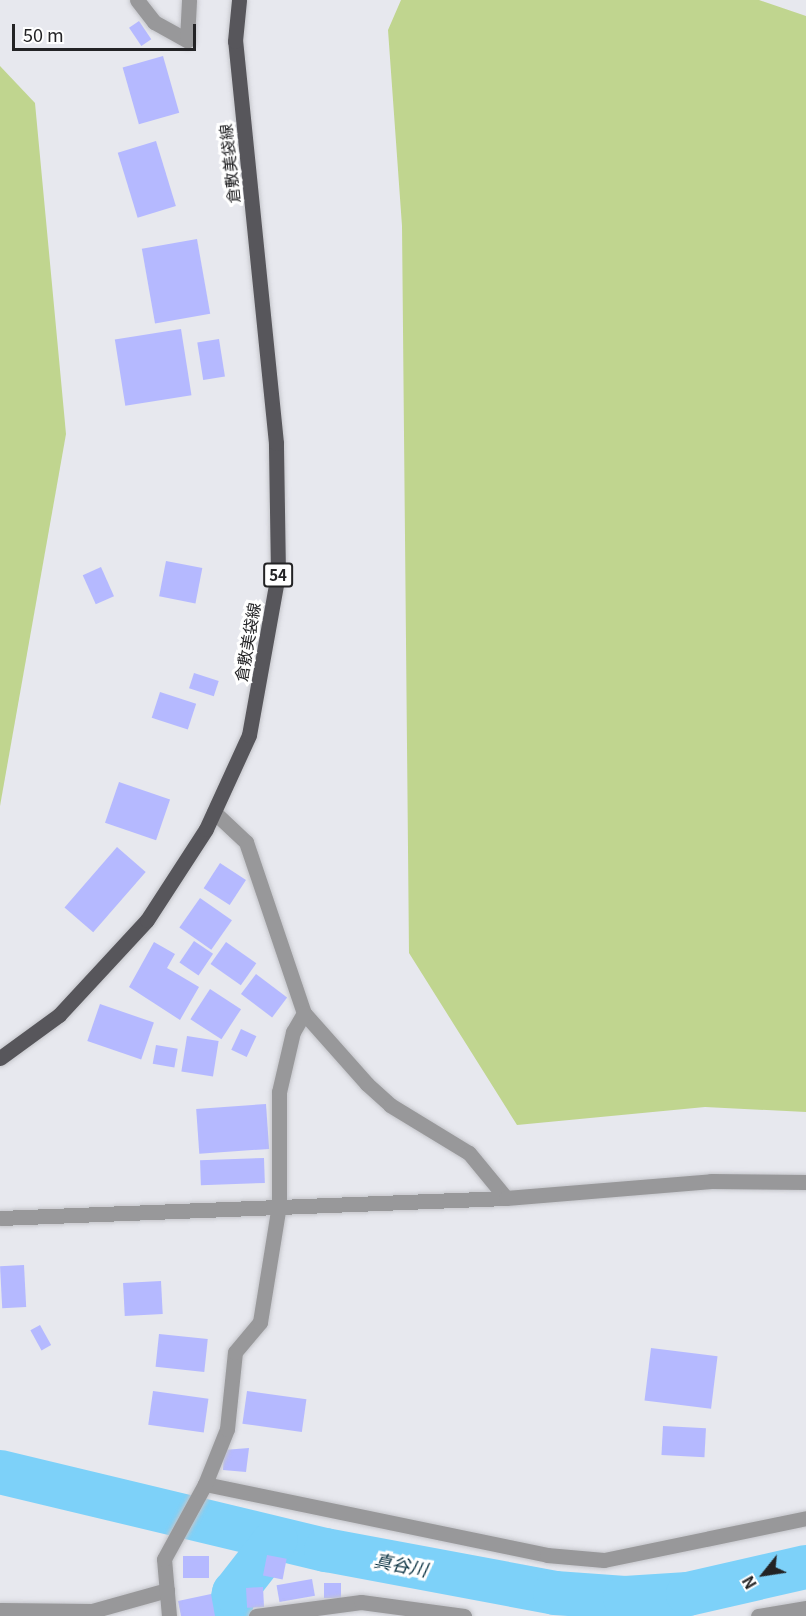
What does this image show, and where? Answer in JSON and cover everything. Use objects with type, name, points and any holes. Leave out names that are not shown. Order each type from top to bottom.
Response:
[{"type":"main road","name":"倉敷美袋線","points":[[0,1058],[58,1015],[147,920],[214,812],[249,735],[278,573],[276,443],[236,51],[238,0]]},
{"type":"street","points":[[137,0],[154,22],[187,40],[189,0]]},
{"type":"street","points":[[214,812],[246,842],[304,1013],[382,1098],[469,1154],[506,1198]]},
{"type":"street","points":[[169,1616],[164,1559],[206,1484],[227,1429],[235,1352],[260,1322],[279,1205],[279,1092],[293,1032],[304,1013]]},
{"type":"street","points":[[0,1218],[279,1205],[506,1198],[711,1181],[806,1182]]},
{"type":"street","points":[[206,1484],[547,1555],[604,1560],[806,1518]]},
{"type":"street","points":[[0,1610],[92,1611],[167,1590]]},
{"type":"street","points":[[256,1616],[361,1602],[464,1616]]},
{"type":"street","points":[[758,1616],[806,1608]]},
{"type":"green space","points":[[401,0],[759,0],[806,16],[806,1112],[705,1107],[517,1125],[409,953],[402,226],[388,30]]},
{"type":"green space","points":[[0,66],[35,103],[66,434],[0,806]]},
{"type":"building","points":[[139,21],[151,39],[141,46],[129,28]]},
{"type":"building","points":[[163,56],[179,113],[139,124],[123,68]]},
{"type":"building","points":[[156,141],[176,206],[138,218],[118,153]]},
{"type":"building","points":[[197,239],[210,314],[155,324],[142,249]]},
{"type":"building","points":[[181,329],[191,395],[125,406],[115,339]]},
{"type":"building","points":[[219,339],[225,377],[203,380],[197,342]]},
{"type":"building","points":[[166,561],[202,568],[195,603],[159,596]]},
{"type":"building","points":[[101,567],[114,596],[96,604],[83,575]]},
{"type":"building","points":[[194,673],[219,681],[214,696],[189,688]]},
{"type":"building","points":[[160,692],[196,704],[188,729],[152,718]]},
{"type":"building","points":[[119,782],[170,800],[156,840],[105,823]]},
{"type":"building","points":[[117,847],[146,872],[93,932],[65,907]]},
{"type":"building","points":[[220,863],[246,880],[230,905],[204,888]]},
{"type":"building","points":[[200,898],[232,920],[211,950],[179,927]]},
{"type":"building","points":[[194,941],[213,954],[199,975],[179,963]]},
{"type":"building","points":[[154,942],[175,954],[167,968],[199,987],[180,1020],[129,987]]},
{"type":"building","points":[[226,942],[256,963],[241,985],[211,964]]},
{"type":"building","points":[[256,974],[287,997],[272,1017],[241,994]]},
{"type":"building","points":[[210,989],[241,1009],[221,1039],[190,1019]]},
{"type":"building","points":[[100,1004],[154,1023],[141,1059],[87,1041]]},
{"type":"building","points":[[241,1029],[256,1036],[247,1057],[231,1050]]},
{"type":"building","points":[[187,1036],[219,1041],[213,1077],[181,1072]]},
{"type":"building","points":[[156,1045],[178,1049],[174,1068],[153,1064]]},
{"type":"building","points":[[266,1104],[269,1149],[199,1154],[196,1109]]},
{"type":"building","points":[[264,1158],[265,1183],[201,1185],[200,1160]]},
{"type":"building","points":[[24,1265],[26,1307],[2,1308],[0,1266]]},
{"type":"building","points":[[161,1281],[163,1314],[125,1316],[123,1283]]},
{"type":"building","points":[[40,1325],[51,1345],[42,1350],[30,1330]]},
{"type":"building","points":[[159,1334],[208,1339],[204,1372],[156,1367]]},
{"type":"building","points":[[651,1348],[718,1356],[711,1409],[645,1401]]},
{"type":"building","points":[[153,1391],[208,1399],[204,1432],[148,1425]]},
{"type":"building","points":[[247,1391],[306,1399],[302,1432],[242,1424]]},
{"type":"building","points":[[663,1426],[706,1428],[704,1457],[661,1455]]},
{"type":"building","points":[[249,1448],[246,1472],[223,1470],[224,1450]]},
{"type":"building","points":[[267,1555],[287,1559],[283,1579],[263,1576]]},
{"type":"building","points":[[183,1556],[209,1556],[209,1578],[183,1578]]},
{"type":"building","points":[[312,1579],[315,1596],[279,1602],[277,1585]]},
{"type":"building","points":[[324,1583],[341,1583],[341,1598],[324,1598]]},
{"type":"building","points":[[263,1587],[264,1607],[247,1608],[246,1588]]},
{"type":"building","points":[[211,1594],[215,1616],[181,1616],[178,1601]]},
{"type":"waterway","name":"真谷川","points":[[0,1472],[326,1550],[555,1593],[625,1598],[688,1594],[806,1567]]},
{"type":"waterway","points":[[229,1616],[234,1593],[276,1539]]}]
